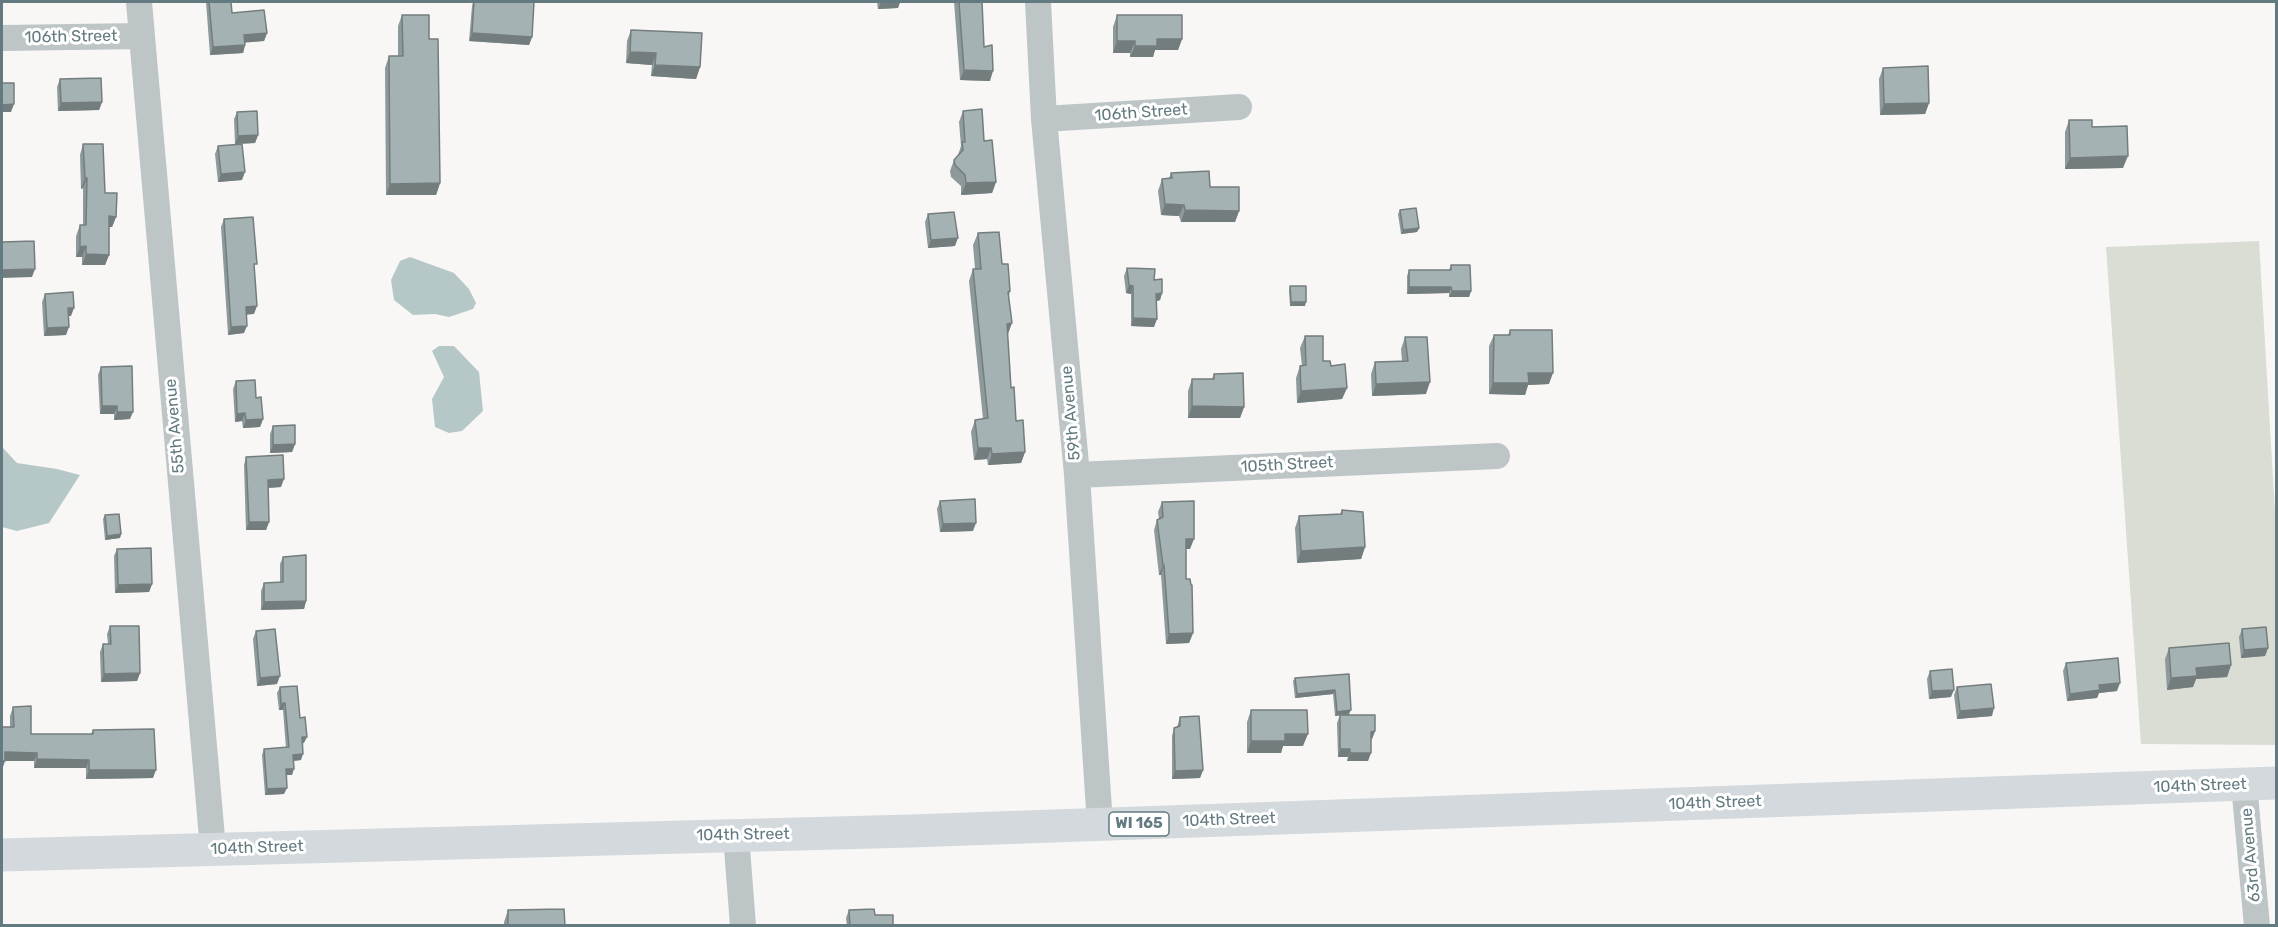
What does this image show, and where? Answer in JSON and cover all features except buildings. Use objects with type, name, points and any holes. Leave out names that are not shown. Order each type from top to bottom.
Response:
[{"type":"main road","name":"104th Street","points":[[2,855],[1100,825],[2277,783]]},
{"type":"street","name":"55th Avenue","points":[[139,2],[213,849]]},
{"type":"street","name":"59th Avenue","points":[[1038,2],[1044,120],[1077,475],[1100,825]]},
{"type":"street","name":"106th Street","points":[[2,38],[141,36]]},
{"type":"street","name":"106th Street","points":[[1044,120],[1239,107]]},
{"type":"street","name":"105th Street","points":[[1077,475],[1497,456]]},
{"type":"street","name":"63rd Avenue","points":[[2244,784],[2257,926]]},
{"type":"street","points":[[736,836],[743,926]]},
{"type":"shaded area","points":[[2259,241],[2276,529],[2276,745],[2141,744],[2106,247]]},
{"type":"shaded area","points":[[410,257],[454,273],[469,289],[476,303],[473,309],[449,317],[435,314],[413,315],[394,300],[391,280],[400,261]]},
{"type":"shaded area","points":[[439,346],[454,346],[479,372],[483,411],[462,431],[449,433],[435,427],[432,399],[444,377],[432,351]]},
{"type":"shaded area","points":[[2,447],[17,463],[80,475],[49,523],[17,531],[2,527]]}]
